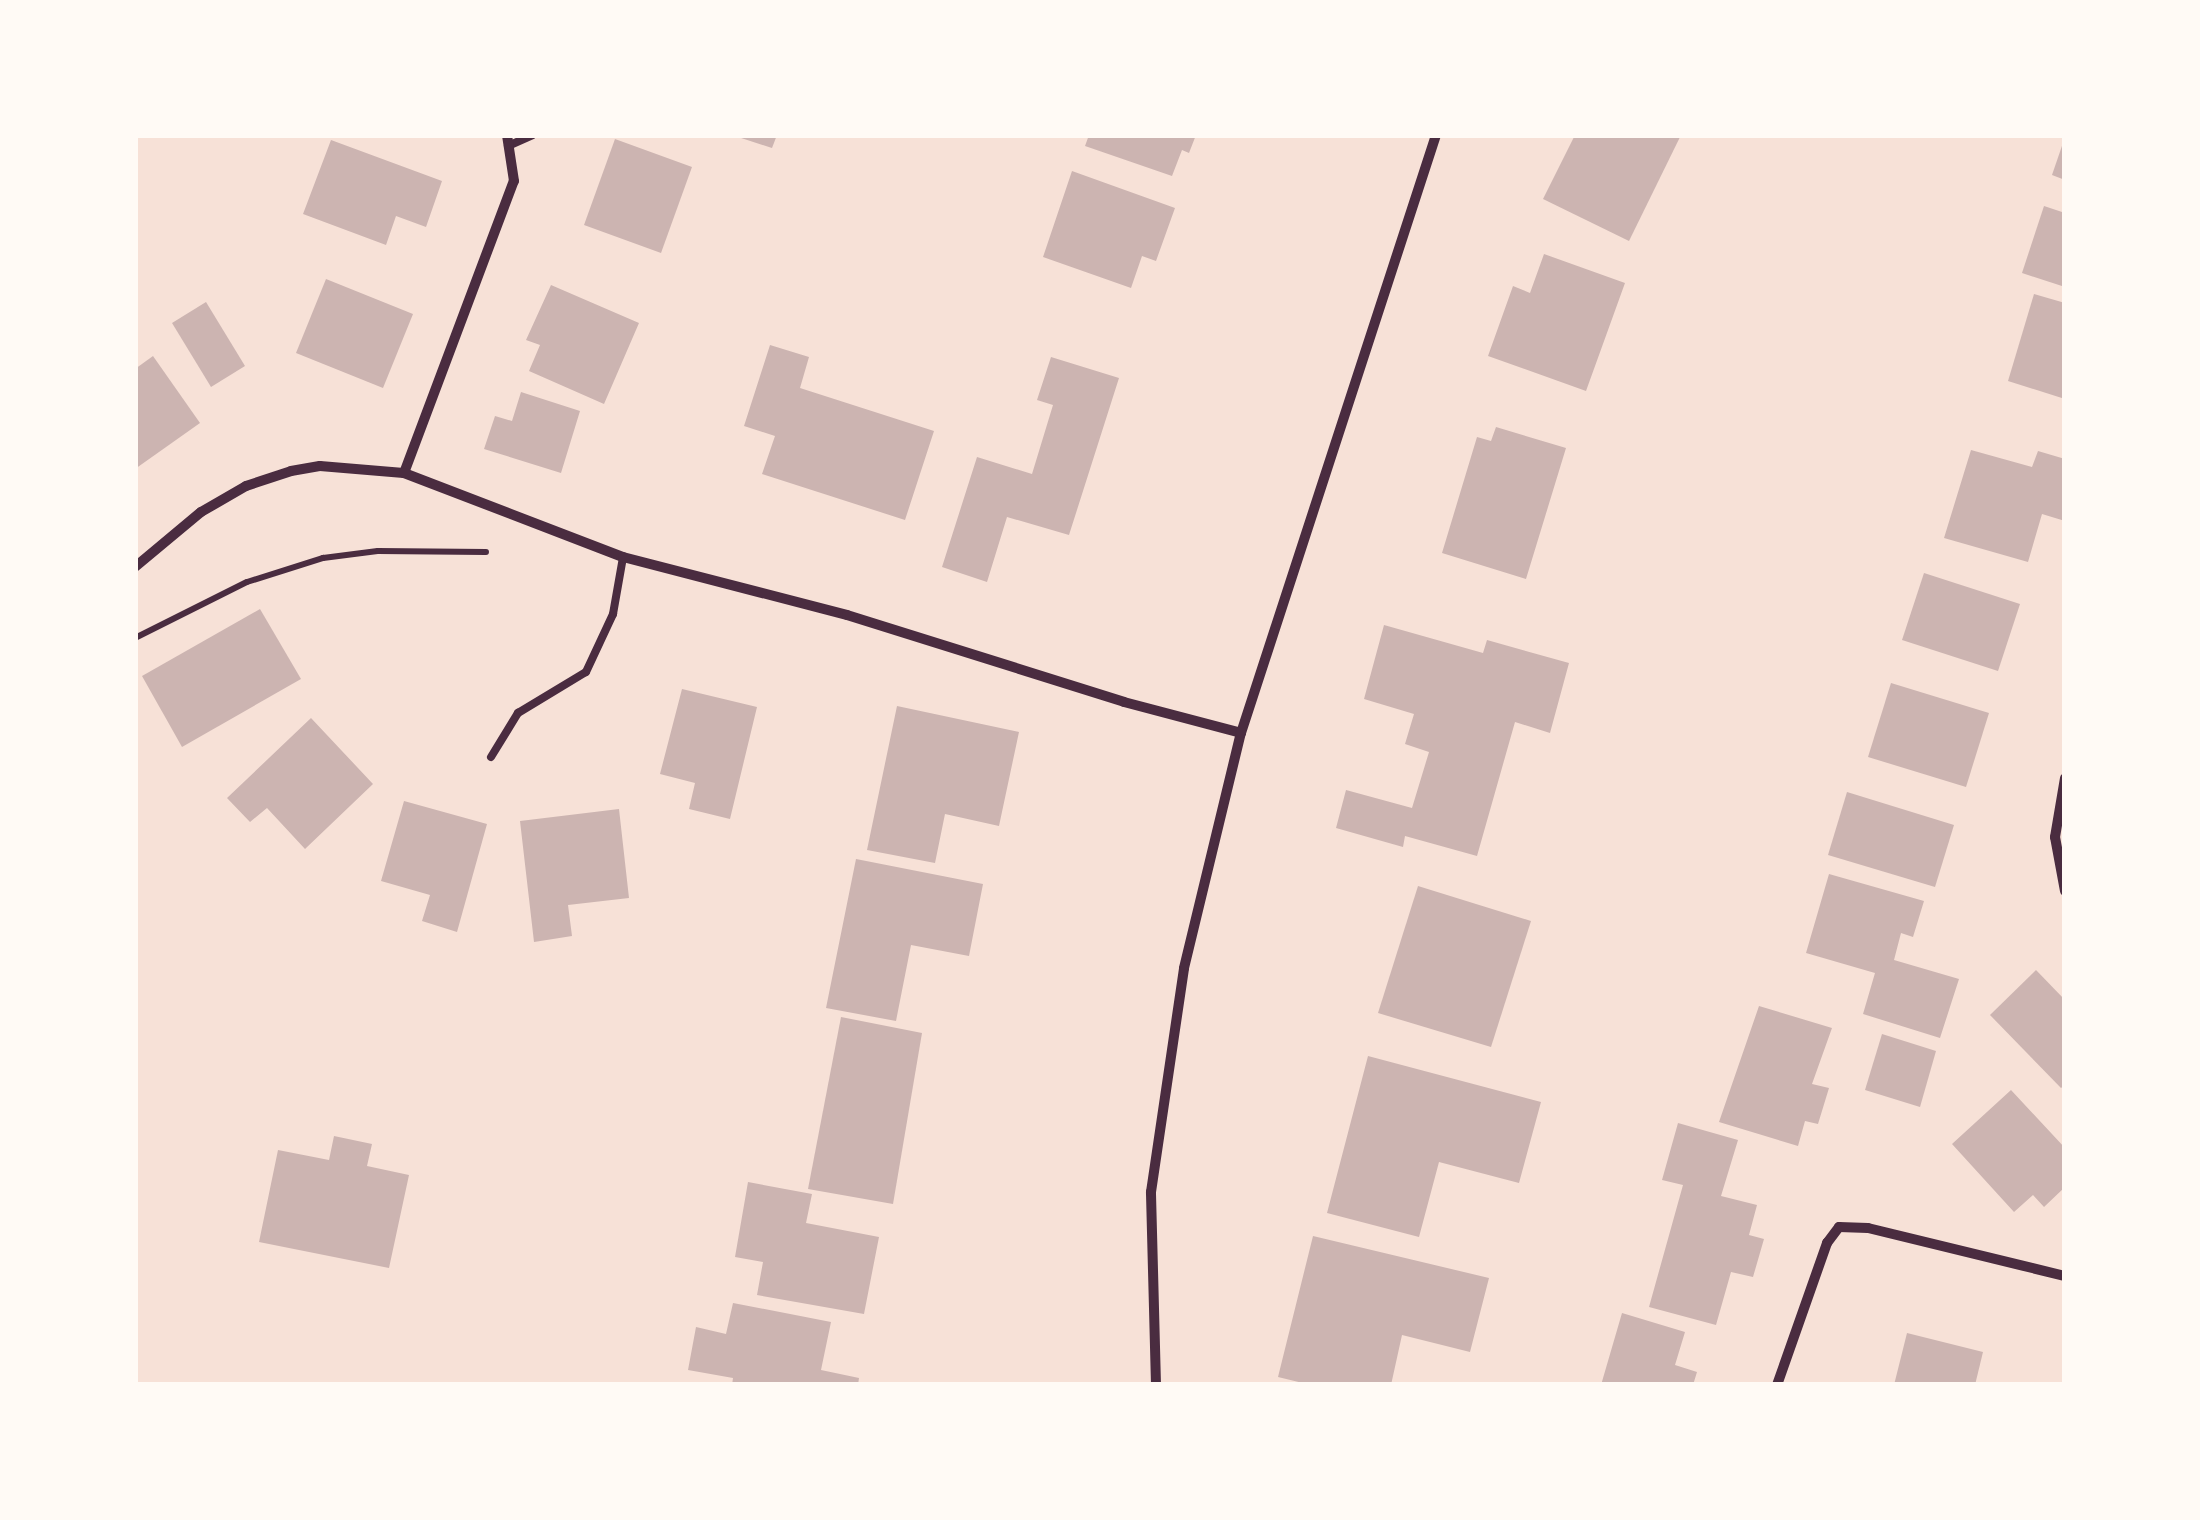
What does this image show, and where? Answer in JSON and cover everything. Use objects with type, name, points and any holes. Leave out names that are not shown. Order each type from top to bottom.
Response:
[{"type":"street","points":[[1156,1385],[1151,1192],[1184,968],[1241,733],[1436,135]]},
{"type":"street","points":[[404,473],[514,181],[508,141]]},
{"type":"street","points":[[135,567],[201,512],[246,486],[291,470],[354,466],[404,473],[623,557],[847,615],[1124,702],[1241,733]]},
{"type":"street","points":[[2065,778],[2056,838],[2065,891]]},
{"type":"street","points":[[1777,1385],[1827,1243],[1839,1227],[1868,1228],[2065,1276]]},
{"type":"lane","points":[[508,141],[532,135]]},
{"type":"lane","points":[[491,757],[518,713],[586,672],[613,614],[623,557]]},
{"type":"path","points":[[135,638],[247,582],[323,558],[378,551],[489,552]]},
{"type":"building","points":[[732,135],[777,135],[772,148]]},
{"type":"building","points":[[1089,135],[1196,135],[1189,153],[1182,150],[1172,176],[1085,146]]},
{"type":"building","points":[[1575,135],[1681,135],[1629,241],[1543,199]]},
{"type":"building","points":[[615,139],[692,167],[661,253],[584,225]]},
{"type":"building","points":[[331,140],[442,181],[426,227],[396,216],[386,245],[303,214]]},
{"type":"building","points":[[2065,140],[2065,180],[2052,175]]},
{"type":"building","points":[[1072,171],[1175,208],[1156,261],[1142,256],[1131,288],[1043,257]]},
{"type":"building","points":[[2044,206],[2065,213],[2065,287],[2022,273]]},
{"type":"building","points":[[1544,254],[1625,283],[1586,391],[1488,356],[1513,286],[1530,293]]},
{"type":"building","points":[[326,279],[413,314],[383,388],[296,353]]},
{"type":"building","points":[[551,285],[639,323],[604,404],[529,371],[540,345],[526,340]]},
{"type":"building","points":[[2034,294],[2065,303],[2065,399],[2008,381]]},
{"type":"building","points":[[206,302],[245,366],[211,387],[172,323]]},
{"type":"building","points":[[770,345],[809,357],[800,388],[934,431],[905,520],[762,474],[775,436],[744,426]]},
{"type":"building","points":[[153,356],[200,423],[135,469],[135,369]]},
{"type":"building","points":[[1051,357],[1119,378],[1069,535],[1007,517],[987,582],[942,567],[977,457],[1032,474],[1053,405],[1037,400]]},
{"type":"building","points":[[521,392],[580,411],[561,473],[484,449],[495,416],[512,421]]},
{"type":"building","points":[[1496,427],[1566,448],[1526,579],[1442,553],[1477,437],[1491,441]]},
{"type":"building","points":[[1971,450],[2032,467],[2038,451],[2065,459],[2065,521],[2042,514],[2028,562],[1944,538]]},
{"type":"building","points":[[1924,573],[2020,604],[1998,671],[1902,640]]},
{"type":"building","points":[[260,609],[301,679],[182,747],[142,676]]},
{"type":"building","points":[[1384,625],[1483,653],[1487,640],[1569,663],[1550,733],[1515,722],[1477,856],[1405,836],[1403,847],[1336,828],[1346,790],[1412,808],[1429,752],[1405,744],[1414,714],[1364,699]]},
{"type":"building","points":[[1891,683],[1989,713],[1966,787],[1868,757]]},
{"type":"building","points":[[682,689],[757,707],[730,819],[689,809],[695,783],[660,774]]},
{"type":"building","points":[[897,706],[1019,732],[999,826],[945,814],[935,863],[867,850]]},
{"type":"building","points":[[311,718],[373,784],[305,849],[267,808],[250,822],[227,798]]},
{"type":"building","points":[[1847,792],[1954,825],[1935,887],[1828,855]]},
{"type":"building","points":[[404,801],[487,824],[457,932],[422,921],[430,895],[381,881]]},
{"type":"building","points":[[619,809],[629,898],[568,905],[572,936],[534,942],[520,821]]},
{"type":"building","points":[[856,859],[983,884],[969,956],[911,945],[896,1021],[826,1008]]},
{"type":"building","points":[[1829,874],[1924,901],[1913,937],[1901,933],[1894,960],[1959,979],[1940,1038],[1863,1014],[1875,973],[1806,953]]},
{"type":"building","points":[[1418,886],[1531,921],[1491,1047],[1378,1013]]},
{"type":"building","points":[[2036,970],[2065,1000],[2065,1085],[2061,1088],[1990,1015]]},
{"type":"building","points":[[1759,1006],[1832,1028],[1812,1084],[1829,1088],[1818,1124],[1805,1121],[1798,1146],[1719,1122]]},
{"type":"building","points":[[841,1017],[922,1033],[893,1204],[808,1189]]},
{"type":"building","points":[[1882,1034],[1936,1051],[1920,1107],[1865,1090]]},
{"type":"building","points":[[1368,1056],[1541,1102],[1519,1183],[1439,1162],[1419,1237],[1327,1213]]},
{"type":"building","points":[[2011,1090],[2065,1148],[2065,1187],[2044,1207],[2033,1195],[2014,1212],[1952,1144]]},
{"type":"building","points":[[1678,1123],[1738,1140],[1721,1196],[1757,1205],[1749,1235],[1764,1239],[1753,1277],[1731,1272],[1716,1325],[1649,1307],[1683,1185],[1662,1180]]},
{"type":"building","points":[[334,1136],[372,1144],[367,1166],[409,1175],[389,1268],[259,1242],[278,1150],[329,1160]]},
{"type":"building","points":[[748,1182],[812,1194],[806,1223],[879,1237],[864,1314],[757,1295],[763,1262],[735,1257]]},
{"type":"building","points":[[1313,1236],[1489,1278],[1470,1352],[1402,1335],[1391,1385],[1311,1385],[1278,1377]]},
{"type":"building","points":[[733,1303],[831,1322],[821,1370],[859,1378],[858,1385],[732,1385],[733,1378],[688,1370],[696,1327],[726,1334]]},
{"type":"building","points":[[1622,1313],[1685,1332],[1675,1365],[1697,1372],[1693,1385],[1601,1385]]},
{"type":"building","points":[[1907,1333],[1983,1352],[1975,1385],[1894,1385]]}]
